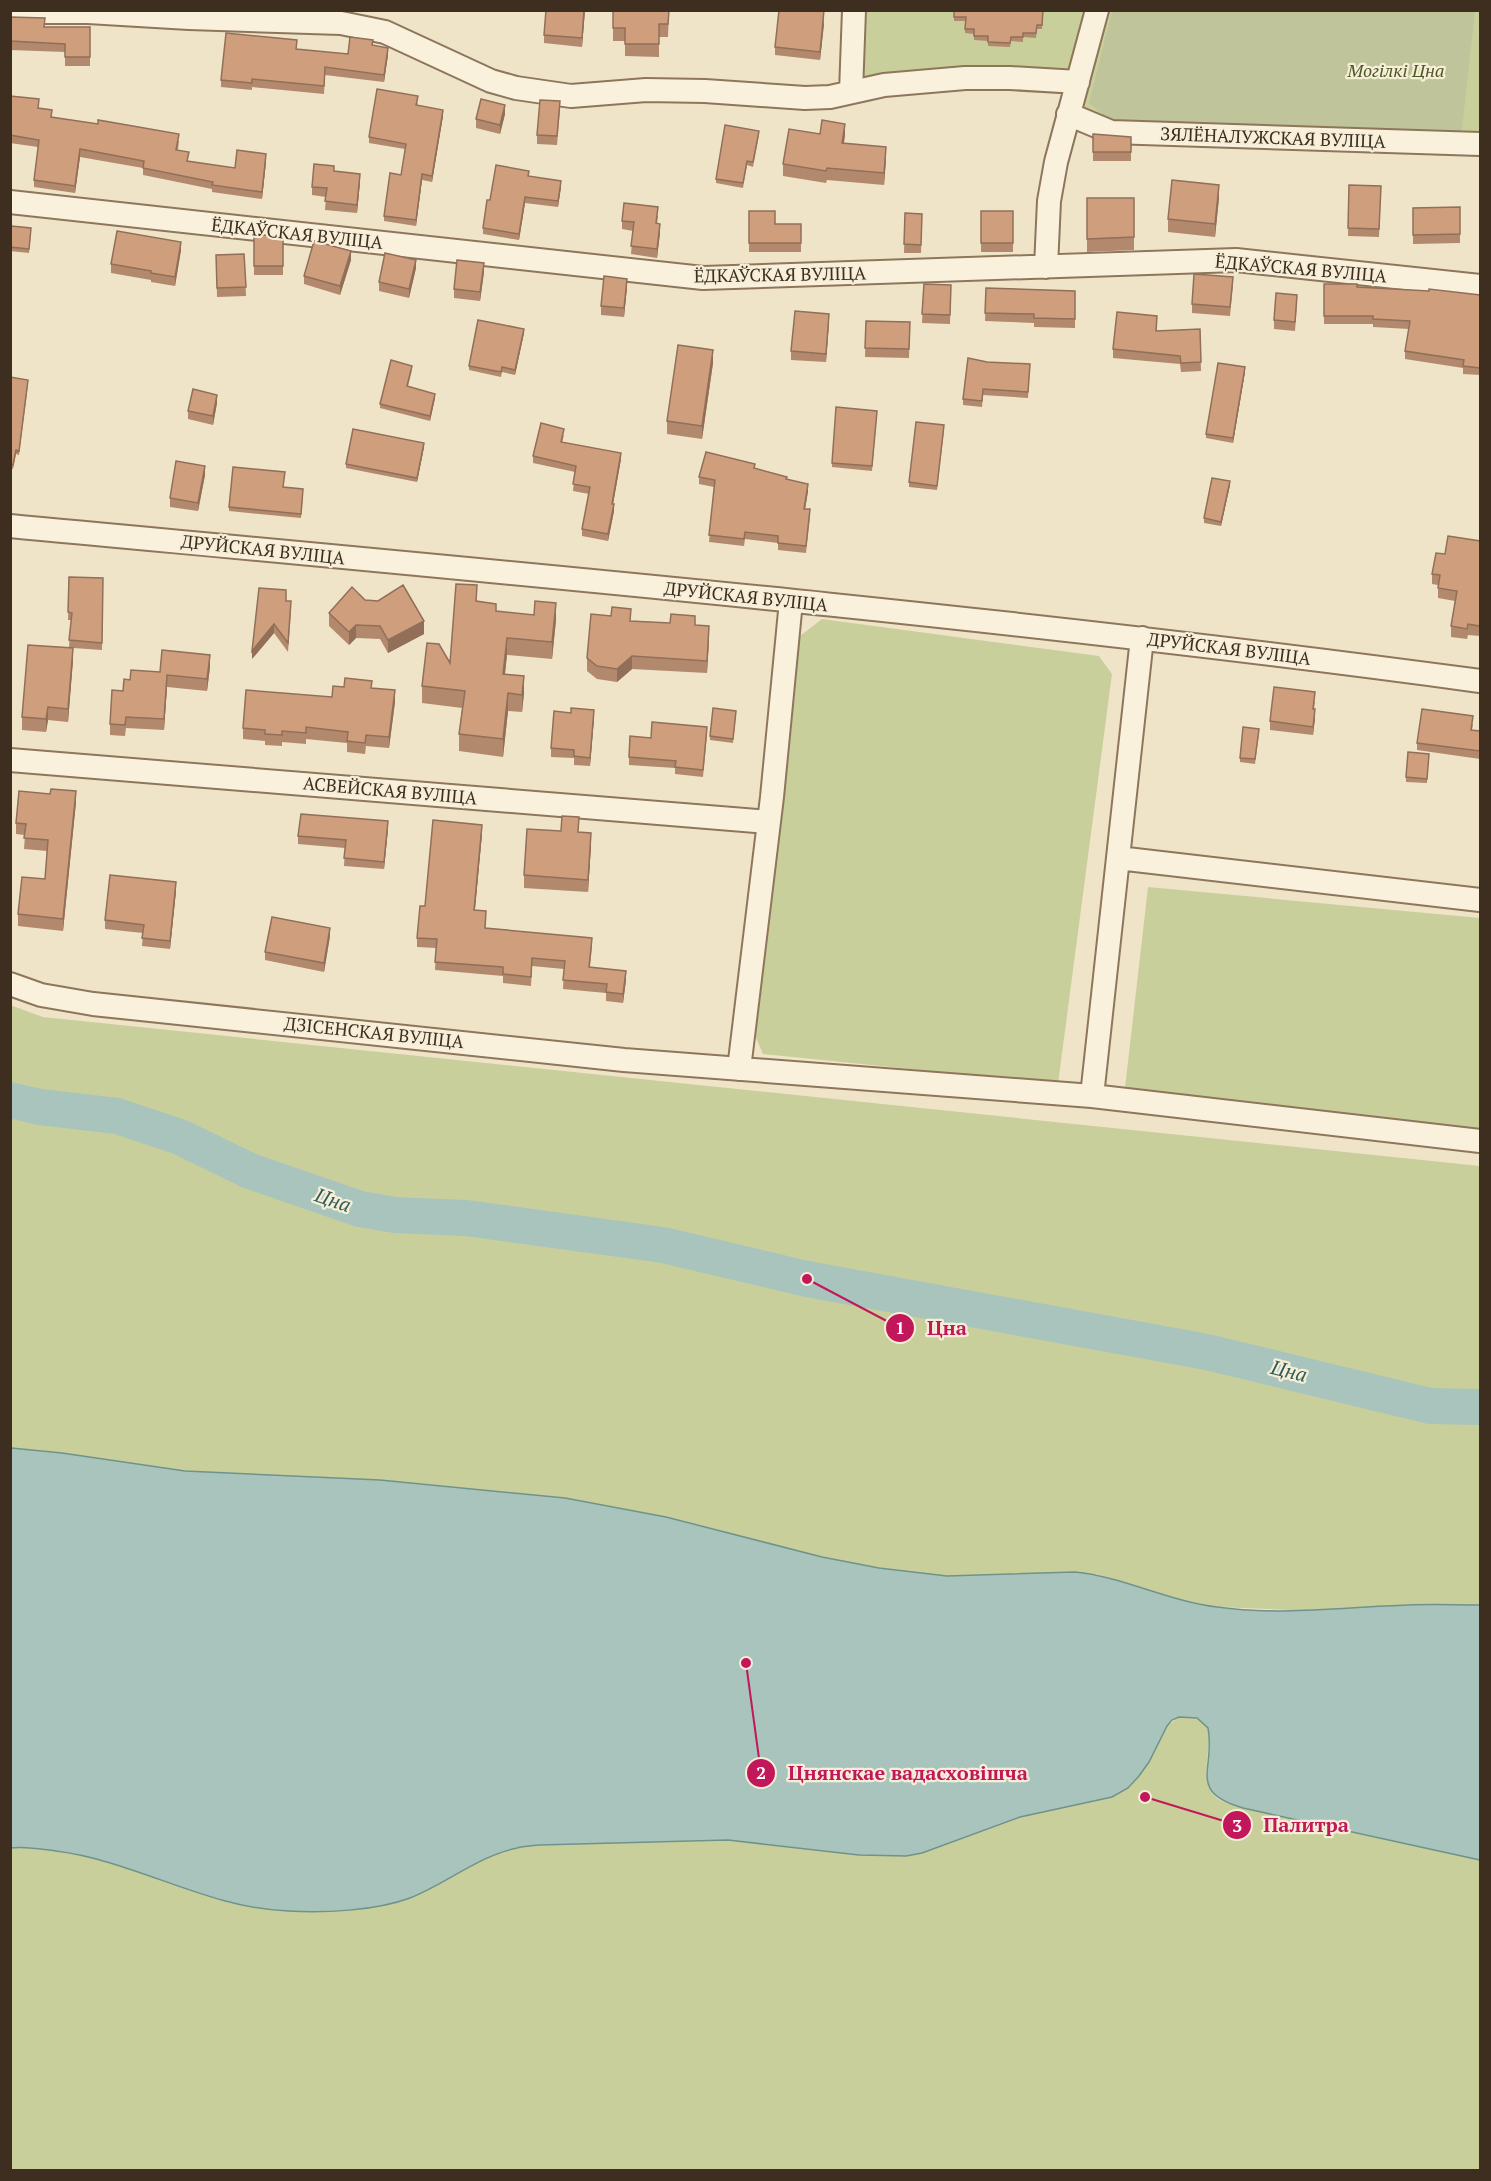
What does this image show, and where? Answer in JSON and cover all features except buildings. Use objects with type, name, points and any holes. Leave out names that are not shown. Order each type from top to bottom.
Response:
[{"type":"street","points":[[851,92],[854,10]]},
{"type":"street","points":[[1046,267],[1049,201],[1061,140],[1097,10]]},
{"type":"street","points":[[10,12],[88,12],[341,23],[385,32],[467,72],[516,88],[571,96],[646,90],[705,91],[805,98],[830,97],[884,85],[965,78],[1078,82]]},
{"type":"street","name":"ЗЯЛЁНАЛУЖСКАЯ ВУЛІЦА","points":[[1068,114],[1111,132],[1480,144]]},
{"type":"street","name":"ЁДКАЎСКАЯ ВУЛІЦА","points":[[10,202],[703,278],[1236,260],[1480,286]]},
{"type":"street","name":"ДРУЙСКАЯ ВУЛІЦА","points":[[10,526],[791,600],[1142,638],[1480,681]]},
{"type":"street","points":[[739,1069],[769,822],[791,600]]},
{"type":"street","points":[[1092,1096],[1142,638]]},
{"type":"street","name":"АСВЕЙСКАЯ ВУЛІЦА","points":[[10,760],[769,822]]},
{"type":"street","points":[[1118,858],[1480,900]]},
{"type":"street","name":"ДЗІСЕНСКАЯ ВУЛІЦА","points":[[10,984],[41,994],[93,1004],[624,1060],[1092,1096],[1480,1141]]},
{"type":"green space","name":"Могілкі Цна","points":[[854,11],[1480,11],[1480,144],[1111,132],[1068,114],[1078,83],[851,92]]},
{"type":"green space","name":"Могілкі Цна","points":[[1112,11],[1475,11],[1462,129],[1459,132],[1114,124],[1089,103]]},
{"type":"green space","points":[[822,619],[1099,656],[1112,674],[1058,1084],[763,1054],[751,1026],[800,636]]},
{"type":"green space","points":[[1148,887],[1480,918],[1480,1129],[1332,1114],[1125,1088]]},
{"type":"green space","points":[[10,1005],[43,1017],[1480,1166],[1480,1605],[1407,1605],[1316,1611],[1216,1607],[1182,1600],[1097,1574],[947,1576],[879,1568],[822,1557],[666,1517],[565,1498],[380,1480],[185,1471],[11,1448]]},
{"type":"green space","points":[[1179,1717],[1197,1718],[1208,1728],[1206,1767],[1208,1786],[1220,1800],[1243,1808],[1480,1860],[1480,2170],[11,2170],[10,1848],[33,1848],[86,1856],[228,1902],[258,1908],[302,1912],[349,1910],[396,1902],[423,1892],[489,1857],[520,1847],[539,1845],[728,1840],[859,1855],[906,1856],[922,1853],[1020,1817],[1112,1797],[1128,1788],[1149,1762],[1167,1726]]},
{"type":"water","points":[[11,1448],[185,1471],[380,1480],[565,1498],[666,1517],[822,1557],[879,1568],[947,1576],[1075,1572],[1111,1579],[1181,1600],[1241,1610],[1288,1611],[1417,1605],[1480,1605],[1480,1860],[1243,1808],[1225,1802],[1209,1786],[1207,1777],[1208,1728],[1197,1718],[1179,1717],[1167,1726],[1149,1762],[1139,1776],[1128,1788],[1112,1797],[1020,1817],[922,1853],[906,1856],[859,1855],[728,1840],[539,1845],[520,1847],[489,1857],[423,1892],[396,1902],[349,1910],[302,1912],[258,1908],[228,1902],[86,1856],[33,1848],[11,1848]]},
{"type":"waterway","name":"Цна","points":[[10,1100],[40,1107],[117,1116],[180,1137],[250,1171],[360,1209],[395,1215],[466,1218],[663,1245],[807,1279],[1207,1352],[1430,1406],[1480,1407]]},
{"type":"place","name":"Цна","points":[[807,1279]]},
{"type":"place","name":"Цнянскае вадасховішча","points":[[746,1663]]},
{"type":"place","name":"Палитра","points":[[1145,1797]]}]
